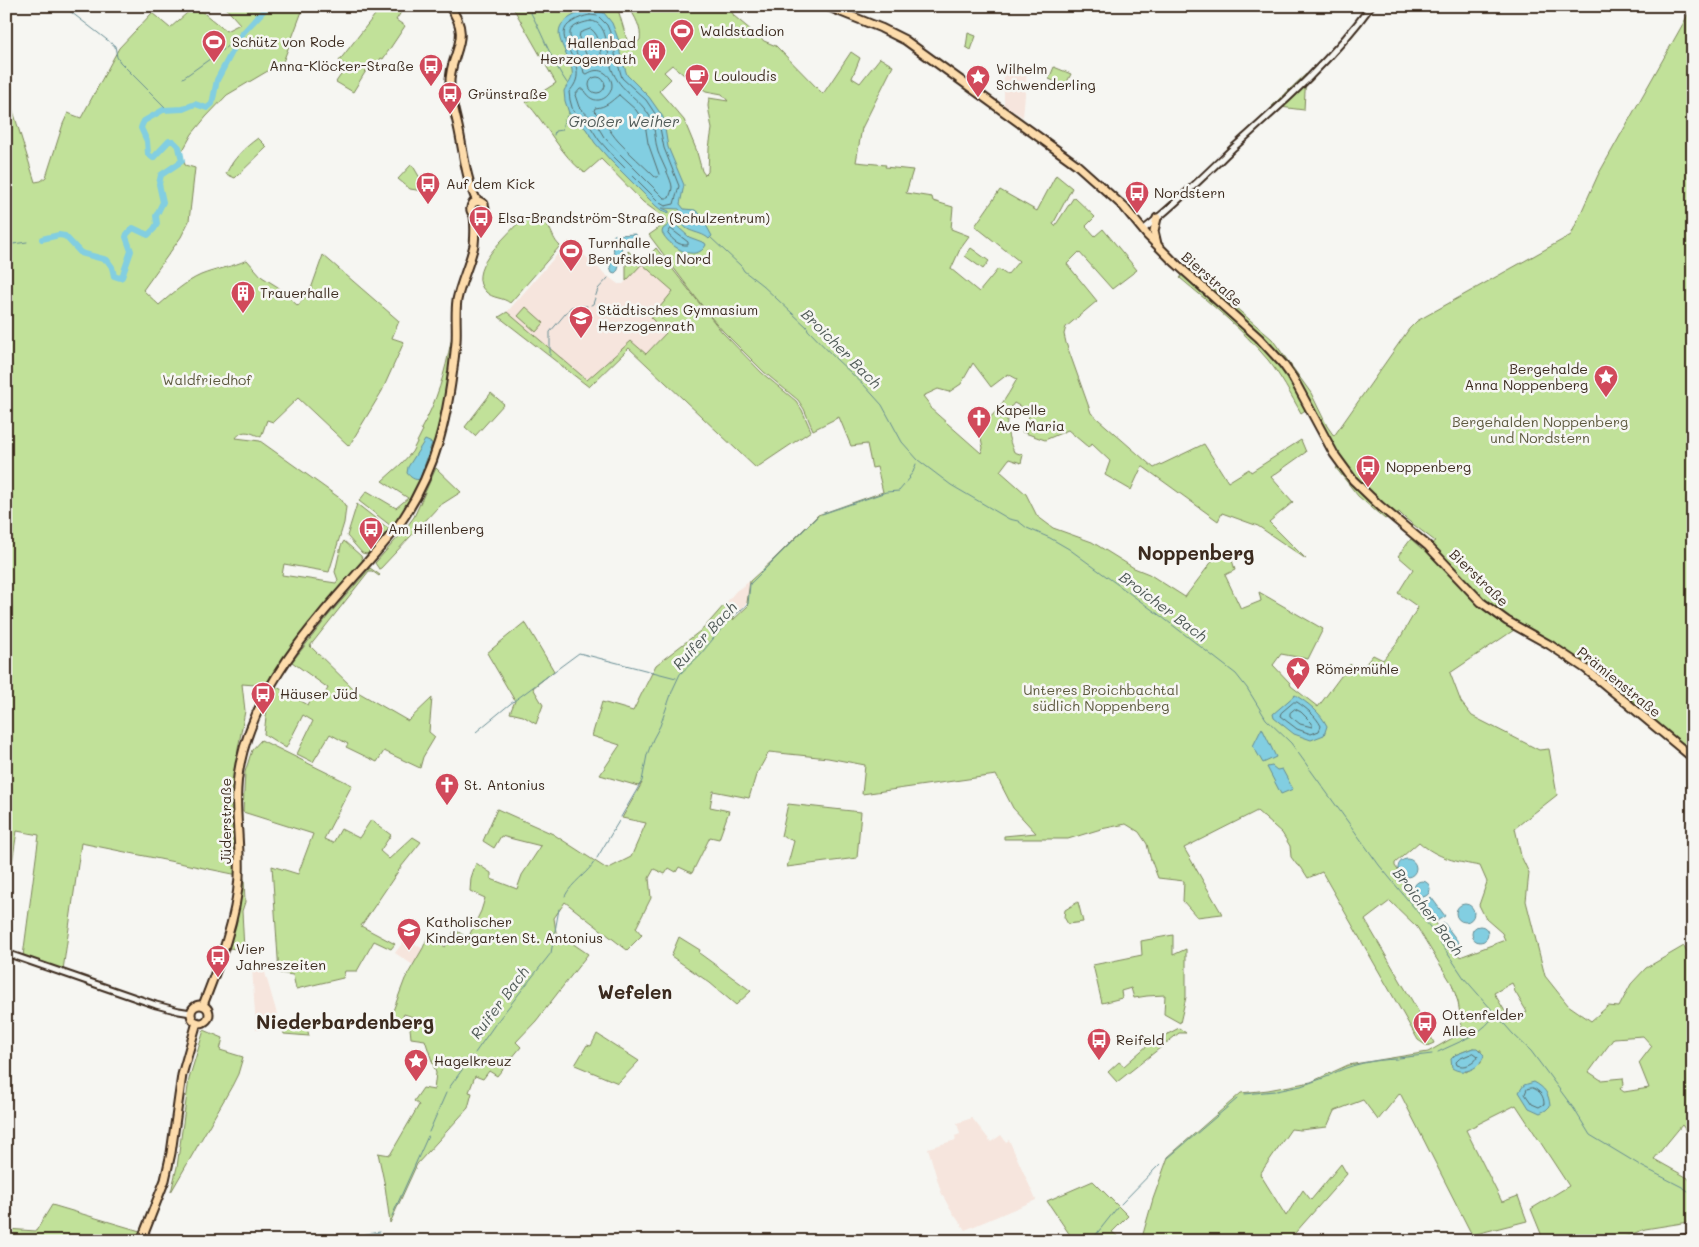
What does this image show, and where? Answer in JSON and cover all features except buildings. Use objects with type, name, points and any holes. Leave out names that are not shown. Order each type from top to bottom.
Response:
[{"type":"main road","points":[[449,6],[457,18],[460,38],[459,49],[451,71],[450,88],[469,180],[469,189],[475,202]]},
{"type":"main road","name":"Bierstraße","points":[[826,6],[900,37],[1070,159],[1121,204],[1158,247],[1246,326],[1277,357],[1293,378],[1334,454],[1353,480],[1380,506],[1428,546],[1481,602],[1524,632]]},
{"type":"main road","points":[[475,202],[483,203],[485,207],[484,213],[478,215],[471,209],[475,202]]},
{"type":"main road","name":"Jüderstraße","points":[[204,1005],[229,932],[236,905],[239,875],[236,792],[240,762],[250,730],[275,679],[289,657],[396,529],[410,509],[425,481],[439,445],[456,341],[458,300],[471,254],[478,215]]},
{"type":"main road","points":[[1157,218],[1154,231],[1158,247]]},
{"type":"main road","name":"Prämienstraße","points":[[1524,632],[1550,645],[1586,669],[1693,758]]},
{"type":"main road","points":[[204,1005],[209,1011],[209,1017],[202,1023],[192,1019],[191,1013],[195,1006],[204,1005]]},
{"type":"main road","points":[[141,1241],[165,1180],[182,1075],[197,1022]]},
{"type":"main road","points":[[1664,1241],[1693,1238]]},
{"type":"street","points":[[1143,230],[1314,72],[1357,25],[1371,6]]},
{"type":"street","points":[[6,953],[156,1005],[191,1013]]},
{"type":"shaded area","points":[[1004,68],[1027,72],[1023,117],[1004,105]]},
{"type":"shaded area","points":[[569,241],[618,284],[623,284],[642,263],[673,291],[667,332],[646,354],[631,342],[587,380],[507,312]]},
{"type":"shaded area","points":[[750,581],[747,603],[735,614],[725,604],[736,591]]},
{"type":"shaded area","name":"Katholischer Kindergarten St. Antonius","points":[[406,938],[423,949],[413,965],[395,953]]},
{"type":"shaded area","points":[[252,967],[264,969],[279,1021],[258,1030],[256,1030]]},
{"type":"shaded area","points":[[972,1118],[991,1142],[1001,1135],[1006,1142],[1009,1140],[1036,1200],[965,1230],[941,1192],[928,1148],[956,1140],[955,1136],[960,1134],[957,1123]]},
{"type":"green space","name":"Waldfriedhof","points":[[195,6],[226,31],[240,24],[224,6],[304,6],[283,62],[227,95],[192,134],[182,152],[185,165],[195,168],[189,221],[181,237],[143,290],[159,305],[179,288],[195,278],[247,260],[262,277],[278,287],[298,306],[312,286],[323,255],[399,321],[392,338],[404,342],[382,391],[349,446],[298,398],[273,422],[267,420],[261,437],[244,432],[236,438],[260,441],[341,499],[346,507],[344,523],[329,572],[284,564],[282,575],[336,583],[338,580],[335,572],[344,541],[361,556],[363,561],[314,618],[307,632],[268,686],[242,684],[245,711],[233,792],[238,875],[81,843],[63,970],[23,956],[39,835],[17,831],[6,903],[6,88],[35,182],[41,181],[46,177],[68,113],[81,118],[119,48],[152,13],[170,28]]},
{"type":"green space","points":[[370,6],[405,6],[396,20],[405,26],[383,59],[381,58],[377,63],[372,61],[353,92],[336,82],[347,66],[339,61],[378,11]]},
{"type":"green space","points":[[510,6],[617,6],[627,40],[634,45],[640,40],[640,31],[628,6],[723,6],[730,8],[734,16],[764,41],[776,46],[823,94],[851,52],[860,58],[852,78],[860,83],[880,58],[893,66],[862,128],[856,162],[913,170],[906,193],[932,197],[933,201],[953,207],[951,229],[969,236],[961,247],[951,269],[979,292],[998,269],[1007,275],[1019,261],[975,226],[1000,190],[1037,211],[1056,175],[1072,188],[1053,224],[1055,226],[1074,197],[1095,217],[1086,226],[1095,236],[1103,229],[1137,270],[1112,289],[1079,252],[1067,264],[1097,301],[1066,327],[1064,334],[1091,413],[1154,468],[1204,444],[1228,482],[1249,469],[1251,472],[1301,440],[1306,452],[1271,477],[1293,502],[1269,522],[1306,559],[1258,526],[1222,513],[1218,521],[1142,466],[1131,490],[1105,475],[1110,461],[1092,444],[1088,447],[1068,430],[1045,440],[1022,432],[1031,412],[1014,403],[1010,409],[1007,421],[1009,439],[1014,452],[1023,455],[1021,463],[1009,459],[1000,471],[1026,494],[1037,516],[1053,528],[1092,542],[1185,597],[1219,552],[1232,560],[1235,570],[1225,575],[1241,609],[1261,601],[1259,592],[1323,629],[1308,659],[1281,654],[1273,665],[1291,686],[1318,707],[1350,664],[1359,672],[1373,655],[1383,660],[1399,640],[1418,607],[1398,593],[1413,569],[1398,556],[1411,539],[1422,549],[1435,541],[1399,512],[1385,519],[1358,496],[1336,468],[1344,463],[1311,406],[1301,413],[1286,386],[1268,360],[1226,317],[1180,278],[1189,267],[1272,339],[1311,393],[1334,436],[1409,329],[1417,321],[1571,235],[1598,175],[1693,6],[1693,752],[1664,730],[1586,663],[1520,626],[1450,673],[1461,702],[1472,716],[1539,750],[1549,749],[1557,795],[1515,828],[1521,856],[1529,873],[1526,901],[1545,976],[1568,1005],[1591,1021],[1608,1006],[1619,1007],[1631,984],[1646,968],[1684,946],[1693,962],[1693,1140],[1682,1125],[1654,1159],[1688,1178],[1693,1185],[1693,1219],[1689,1222],[1645,1229],[1615,1241],[1544,1241],[1531,1209],[1569,1186],[1516,1105],[1466,1130],[1502,1202],[1518,1196],[1527,1221],[1472,1235],[1400,1093],[1378,1120],[1363,1100],[1334,1111],[1327,1127],[1291,1129],[1260,1174],[1286,1216],[1303,1190],[1311,1200],[1341,1164],[1347,1174],[1288,1241],[1281,1241],[1279,1238],[1276,1241],[1269,1241],[1261,1234],[1254,1241],[1141,1241],[1168,1157],[1241,1093],[1311,1082],[1348,1065],[1428,1052],[1456,1036],[1462,1026],[1458,1002],[1452,984],[1417,927],[1390,901],[1365,920],[1418,1011],[1434,1043],[1427,1046],[1418,1040],[1322,872],[1308,878],[1291,857],[1290,846],[1282,833],[1257,811],[1184,848],[1222,914],[1197,917],[1183,901],[1184,881],[1158,878],[1147,844],[1139,832],[1126,824],[1068,839],[1004,839],[1004,836],[1036,833],[1013,808],[996,775],[862,794],[865,765],[828,758],[769,752],[756,775],[749,798],[713,791],[710,807],[729,811],[719,839],[710,837],[692,873],[679,867],[676,872],[669,868],[665,874],[654,869],[649,878],[651,898],[636,928],[642,935],[627,950],[565,902],[554,918],[556,932],[588,954],[536,1021],[516,1042],[521,1047],[497,1076],[489,1071],[483,1079],[475,1076],[469,1092],[472,1093],[468,1108],[417,1164],[390,1223],[378,1153],[390,1155],[419,1105],[414,1101],[423,1088],[434,1090],[436,1073],[425,1040],[411,1038],[410,1028],[418,1019],[404,1014],[398,1027],[388,1024],[405,979],[428,936],[445,947],[455,930],[468,938],[485,898],[470,891],[471,878],[476,863],[491,873],[491,879],[517,889],[522,875],[541,846],[501,836],[494,848],[483,841],[497,809],[553,834],[607,869],[631,857],[646,823],[622,818],[642,783],[638,786],[600,775],[620,745],[592,736],[602,702],[633,711],[656,665],[704,628],[725,604],[735,614],[733,620],[749,605],[747,603],[750,581],[818,515],[883,492],[877,467],[872,468],[867,444],[851,446],[839,417],[813,430],[798,400],[764,372],[709,315],[649,235],[669,221],[643,202],[601,159],[585,173],[576,166],[561,148],[526,102],[556,83],[515,11]],"holes":[[[672,65],[695,84],[706,91],[722,94],[728,101],[709,98],[708,106],[712,129],[708,172],[705,175],[684,120],[659,91],[671,79],[664,72]],[[973,363],[991,387],[1008,374],[1017,379],[1001,405],[979,428],[983,448],[981,453],[930,408],[930,405],[923,396],[938,389],[949,392],[961,384]],[[1419,842],[1440,856],[1480,866],[1487,882],[1479,905],[1486,919],[1502,933],[1505,940],[1460,957],[1395,866],[1395,863]],[[1512,983],[1527,1012],[1514,1019],[1513,1017],[1509,1018],[1494,993]],[[1643,1036],[1652,1046],[1639,1063],[1649,1088],[1624,1092],[1620,1089],[1624,1084],[1623,1078],[1601,1080],[1589,1072],[1614,1038]],[[1473,1048],[1481,1050],[1481,1063],[1466,1072],[1451,1059],[1455,1055]]]},
{"type":"green space","points":[[968,33],[976,36],[971,50],[966,47]]},
{"type":"green space","points":[[1054,67],[1071,74],[1065,86],[1049,79]]},
{"type":"green space","points":[[1306,74],[1304,110],[1272,106]]},
{"type":"green space","points":[[258,138],[267,147],[235,178],[226,174],[239,154]]},
{"type":"green space","points":[[411,165],[420,178],[423,191],[410,189],[398,179]]},
{"type":"green space","points":[[532,219],[548,226],[560,246],[510,303],[486,292],[481,284],[480,275],[488,257],[516,225]]},
{"type":"green space","points":[[656,248],[722,332],[762,373],[796,401],[802,410],[811,431],[756,468],[629,348],[589,387],[499,317],[507,312],[587,380],[631,341],[646,354],[666,333],[651,318],[673,291],[642,264],[626,281],[628,251],[642,263]]},
{"type":"green space","points":[[971,248],[989,261],[983,269],[965,256]]},
{"type":"green space","points":[[526,307],[544,323],[536,332],[518,316]]},
{"type":"green space","points":[[451,341],[453,342],[442,415],[430,460],[409,504],[394,525],[391,526],[359,501],[367,491],[396,508],[408,498],[382,481],[412,452],[423,430],[421,429],[440,387]]},
{"type":"green space","points":[[491,393],[504,404],[475,436],[465,427]]},
{"type":"green space","points":[[436,468],[461,492],[439,506],[379,569],[375,563],[414,517]]},
{"type":"green space","points":[[357,504],[389,529],[367,554],[362,553],[347,536]]},
{"type":"green space","points":[[370,568],[380,575],[369,571],[310,646],[356,691],[408,721],[432,698],[429,732],[435,737],[423,757],[420,768],[384,751],[377,762],[346,747],[348,744],[330,734],[313,762],[297,754],[313,721],[303,715],[286,748],[264,734],[267,709],[277,687],[308,705],[313,695],[322,700],[328,688],[292,662],[328,616]]},
{"type":"green space","points":[[525,622],[554,671],[533,688],[543,705],[536,724],[523,716],[510,713],[515,701],[487,653]]},
{"type":"green space","points":[[261,740],[352,785],[324,839],[333,843],[341,829],[359,838],[371,820],[391,835],[380,851],[389,859],[413,837],[421,842],[401,867],[361,926],[395,944],[391,949],[374,941],[357,971],[345,971],[343,978],[296,989],[293,975],[279,973],[272,866],[298,874],[313,834],[243,812],[245,772],[252,750]]},
{"type":"green space","points":[[788,804],[861,812],[857,858],[787,867],[794,841],[781,836]]},
{"type":"green space","points":[[242,877],[244,878],[245,902],[242,911],[244,950],[229,948],[239,906]]},
{"type":"green space","points":[[1078,902],[1083,922],[1068,924],[1064,917],[1065,910]]},
{"type":"green space","points":[[1173,935],[1173,955],[1186,949],[1186,997],[1180,1023],[1164,1014],[1165,995],[1134,998],[1131,988],[1121,991],[1122,998],[1102,1003],[1093,965],[1142,955],[1141,941]]},
{"type":"green space","points":[[679,937],[700,950],[699,953],[751,991],[736,1005],[710,983],[671,956]]},
{"type":"green space","points":[[305,1019],[309,1036],[284,1034],[282,1025]]},
{"type":"green space","points":[[1179,1028],[1186,1033],[1179,1033],[1117,1082],[1108,1072],[1119,1062],[1124,1066],[1149,1044]]},
{"type":"green space","points":[[204,1030],[223,1038],[220,1050],[243,1057],[232,1086],[171,1192],[177,1167],[189,1079]]},
{"type":"green space","points":[[597,1034],[639,1061],[618,1083],[575,1065],[587,1045],[591,1046]]},
{"type":"green space","points":[[1093,1181],[1128,1216],[1112,1232],[1123,1241],[1074,1241],[1047,1201]]},
{"type":"green space","points":[[52,1205],[140,1231],[135,1241],[6,1241],[6,1229],[36,1231]]},
{"type":"water","name":"Großer Weiher","points":[[595,10],[604,13],[612,23],[619,41],[620,53],[627,75],[649,97],[663,117],[668,147],[684,185],[680,204],[684,209],[695,210],[700,214],[712,236],[709,239],[683,225],[679,209],[662,208],[669,211],[669,213],[656,206],[611,161],[595,143],[586,129],[569,113],[564,91],[571,79],[572,70],[559,36],[559,29],[562,23],[572,16],[584,11]]},
{"type":"water","points":[[671,223],[689,237],[706,245],[696,253],[682,251],[670,243],[662,232]]},
{"type":"water","points":[[636,234],[636,237],[622,247],[618,270],[615,273],[612,272],[610,267],[614,250],[610,242],[614,235]]},
{"type":"water","points":[[425,440],[432,443],[420,479],[414,479],[407,473],[408,467]]},
{"type":"water","points":[[1295,695],[1321,716],[1327,726],[1324,735],[1311,740],[1294,734],[1274,718],[1273,714]]},
{"type":"water","points":[[1262,728],[1276,757],[1263,763],[1253,746]]},
{"type":"water","points":[[1272,766],[1277,770],[1282,769],[1293,789],[1281,794],[1267,767]]},
{"type":"water","points":[[1407,859],[1413,862],[1416,868],[1413,874],[1407,877],[1401,874],[1398,868],[1401,862]]},
{"type":"water","points":[[1419,881],[1425,881],[1430,886],[1428,895],[1419,897],[1414,892],[1414,886]]},
{"type":"water","points":[[1431,897],[1445,916],[1435,922],[1422,903]]},
{"type":"water","points":[[1461,904],[1469,904],[1474,909],[1472,920],[1461,922],[1456,917],[1456,909]]},
{"type":"water","points":[[1444,923],[1459,943],[1454,947],[1439,927]]},
{"type":"water","points":[[1480,926],[1488,934],[1480,942],[1472,934]]},
{"type":"water","points":[[1477,1048],[1484,1055],[1476,1067],[1467,1071],[1452,1068],[1451,1059],[1455,1055]]},
{"type":"water","points":[[1534,1082],[1546,1092],[1550,1106],[1540,1113],[1529,1108],[1519,1092],[1524,1085]]},
{"type":"waterway","points":[[63,6],[115,46],[120,62],[168,110]]},
{"type":"waterway","points":[[42,239],[59,235],[65,236],[81,253],[107,260],[112,267],[114,276],[122,277],[131,251],[126,237],[127,234],[133,228],[148,235],[154,229],[157,224],[156,216],[163,202],[159,184],[161,175],[182,161],[179,147],[173,141],[169,141],[153,158],[148,154],[147,141],[141,128],[144,121],[163,110],[183,109],[195,104],[207,108],[212,104],[217,80],[241,35],[268,6]]},
{"type":"waterway","name":"Broicher Bach","points":[[527,6],[567,83]]},
{"type":"waterway","points":[[183,78],[232,42],[237,41]]},
{"type":"waterway","points":[[566,117],[569,113]]},
{"type":"waterway","points":[[554,135],[555,131],[562,130],[564,120]]},
{"type":"waterway","name":"Broicher Bach","points":[[710,237],[744,271],[807,327],[836,359],[864,385],[882,405],[902,442],[918,460],[951,485],[1009,519],[1018,521],[1027,528],[1069,549],[1236,674],[1266,719],[1291,743],[1379,865],[1430,927],[1464,978],[1513,1034],[1531,1051],[1574,1109],[1590,1135],[1643,1167],[1684,1188],[1693,1195]]},
{"type":"waterway","points":[[6,245],[27,242]]},
{"type":"waterway","points":[[591,305],[598,289],[608,278]]},
{"type":"waterway","points":[[550,355],[550,332],[571,307],[587,306]]},
{"type":"waterway","name":"Ruifer Bach","points":[[822,514],[886,492],[899,491],[910,478],[916,464]]},
{"type":"waterway","name":"Ruifer Bach","points":[[621,817],[642,781],[647,755],[680,674],[700,655],[726,623],[748,604],[750,584],[818,516]]},
{"type":"waterway","points":[[476,732],[510,704],[579,653],[676,678]]},
{"type":"waterway","name":"Ruifer Bach","points":[[597,858],[619,821]]},
{"type":"waterway","name":"Ruifer Bach","points":[[565,896],[595,861]]},
{"type":"waterway","name":"Ruifer Bach","points":[[475,1053],[551,953],[559,909]]},
{"type":"waterway","points":[[1438,1052],[1473,1035],[1491,1020]]},
{"type":"waterway","points":[[1399,1058],[1432,1054]]},
{"type":"waterway","name":"Ruifer Bach","points":[[449,1088],[472,1056]]},
{"type":"waterway","points":[[1330,1075],[1362,1063],[1397,1059]]},
{"type":"waterway","points":[[1277,1091],[1301,1086],[1329,1076]]},
{"type":"waterway","points":[[1245,1094],[1275,1091]]},
{"type":"waterway","name":"Ruifer Bach","points":[[429,1132],[446,1093]]},
{"type":"waterway","points":[[1168,1158],[1237,1099]]},
{"type":"waterway","name":"Ruifer Bach","points":[[392,1216],[428,1136]]},
{"type":"waterway","points":[[1121,1204],[1160,1164]]},
{"type":"waterway","points":[[1091,1241],[1117,1208]]},
{"type":"waterway","points":[[321,1241],[380,1232]]},
{"type":"place","name":"Waldstadion","points":[[682,52]]},
{"type":"place","name":"Schütz von Rode","points":[[214,63]]},
{"type":"place","name":"Hallenbad Herzogenrath","points":[[654,72]]},
{"type":"place","name":"Anna-Klöcker-Straße","points":[[431,87]]},
{"type":"place","name":"Louloudis","points":[[697,97]]},
{"type":"place","name":"Wilhelm Schwenderling","points":[[978,98]]},
{"type":"place","name":"Grünstraße","points":[[450,115]]},
{"type":"place","name":"Auf dem Kick","points":[[428,205]]},
{"type":"place","name":"Nordstern","points":[[1137,214]]},
{"type":"place","name":"Elsa-Brandström-Straße (Schulzentrum)","points":[[481,239]]},
{"type":"place","name":"Turnhalle Berufskolleg Nord","points":[[571,272]]},
{"type":"place","name":"Trauerhalle","points":[[243,314]]},
{"type":"place","name":"Städtisches Gymnasium Herzogenrath","points":[[581,339]]},
{"type":"place","name":"Bergehalde Anna Noppenberg","points":[[1606,398]]},
{"type":"place","name":"Kapelle Ave Maria","points":[[979,439]]},
{"type":"place","name":"Noppenberg","points":[[1368,488]]},
{"type":"place","name":"Am Hillenberg","points":[[371,550]]},
{"type":"place","name":"Römermühle","points":[[1298,690]]},
{"type":"place","name":"Häuser Jüd","points":[[263,715]]},
{"type":"place","name":"St. Antonius","points":[[447,806]]},
{"type":"place","name":"Katholischer Kindergarten St. Antonius","points":[[409,951]]},
{"type":"place","name":"Vier Jahreszeiten","points":[[218,978]]},
{"type":"place","name":"Ottenfelder Allee","points":[[1425,1044]]},
{"type":"place","name":"Reifeld","points":[[1099,1061]]},
{"type":"place","name":"Hagelkreuz","points":[[416,1082]]},
{"type":"district","name":"Noppenberg","points":[[1196,553]]},
{"type":"district","name":"Wefelen","points":[[635,992]]},
{"type":"district","name":"Niederbardenberg","points":[[345,1022]]},
{"type":"park label","name":"Bergehalden Noppenberg und Nordstern","points":[[1540,430]]},
{"type":"park label","name":"Unteres Broichbachtal südlich Noppenberg","points":[[1101,698]]}]
